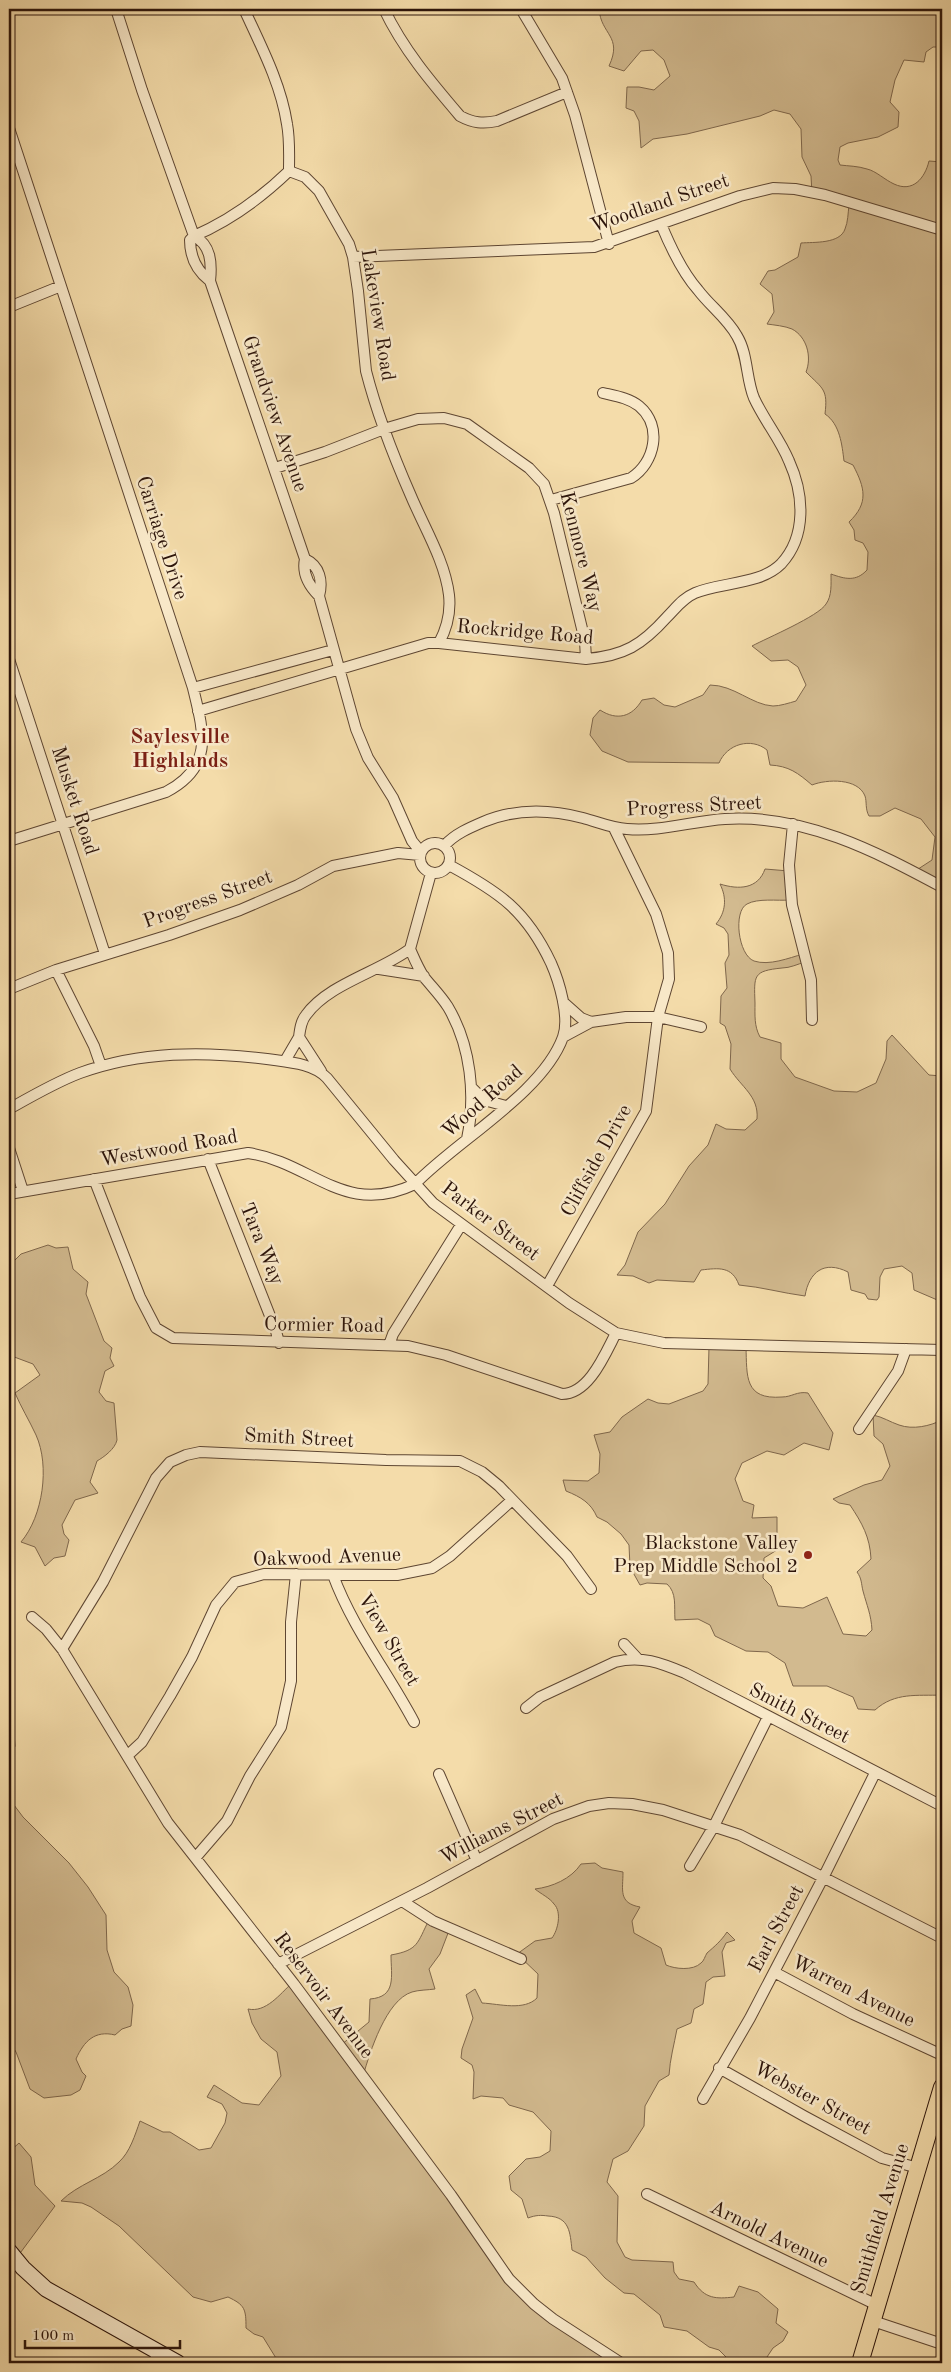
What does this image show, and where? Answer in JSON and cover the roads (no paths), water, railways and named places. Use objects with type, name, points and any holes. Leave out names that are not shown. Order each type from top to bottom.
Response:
[{"type":"main road","name":"Smithfield Avenue","points":[[860,2363],[941,2096]]},
{"type":"street","name":"Grandview Avenue","points":[[116,9],[142,90],[194,236],[204,242],[209,254],[210,281],[305,559],[306,577],[319,596],[351,713],[368,758],[393,798],[412,841],[420,854]]},
{"type":"street","points":[[194,236],[212,228],[246,207],[289,171],[289,136],[283,105],[277,85],[244,9]]},
{"type":"street","points":[[384,9],[399,38],[422,72],[460,116],[468,120],[486,123],[497,121],[567,92]]},
{"type":"street","points":[[521,9],[550,56],[567,92],[588,162],[609,244]]},
{"type":"street","name":"Carriage Drive","points":[[9,128],[192,688],[202,730],[201,751],[194,769],[187,779],[166,792],[9,841]]},
{"type":"street","name":"Lakeview Road","points":[[289,171],[305,177],[320,191],[334,214],[353,257],[366,371],[384,429],[445,578],[450,608],[448,624],[439,642]]},
{"type":"street","name":"Woodland Street","points":[[353,257],[566,250],[609,244],[746,194],[773,188],[795,189],[825,195],[942,230]]},
{"type":"street","name":"Rockridge Road","points":[[198,711],[428,643],[439,642],[586,659],[621,654],[639,644],[688,596],[706,589],[768,572],[780,564],[795,544],[800,523],[801,506],[790,461],[754,398],[739,339],[725,319],[697,289],[661,224]]},
{"type":"street","name":"Grandview Avenue","points":[[194,236],[190,240],[192,256],[199,270],[210,281]]},
{"type":"street","points":[[9,307],[61,286]]},
{"type":"street","points":[[550,500],[631,478],[640,473],[649,460],[653,436],[648,416],[629,400],[603,393]]},
{"type":"street","name":"Kenmore Way","points":[[275,468],[325,452],[384,429],[430,418],[456,420],[467,424],[539,477],[550,500],[585,642],[586,659]]},
{"type":"street","points":[[192,688],[333,650]]},
{"type":"street","name":"Musket Road","points":[[9,659],[105,954]]},
{"type":"street","name":"Progress Street","points":[[445,845],[451,838],[478,824],[499,815],[526,810],[551,811],[584,818],[614,828],[649,830],[726,819],[748,819],[793,824],[844,839],[910,869],[942,887]]},
{"type":"street","points":[[793,824],[789,866],[791,898],[811,980],[812,1020]]},
{"type":"street","name":"Cliffside Drive","points":[[547,1286],[646,1111],[658,1017],[669,980],[668,953],[651,899],[614,828]]},
{"type":"street","points":[[436,843],[445,845],[450,854],[449,865],[444,871],[431,873],[422,866],[420,854],[426,846],[436,843]]},
{"type":"street","name":"Progress Street","points":[[9,989],[56,970],[169,935],[240,910],[341,864],[398,854],[420,854]]},
{"type":"street","points":[[449,865],[504,897],[525,920],[554,970],[563,1002],[563,1037]]},
{"type":"street","points":[[285,1062],[299,1037],[305,1015],[324,998],[379,969],[410,949],[431,873]]},
{"type":"street","points":[[410,949],[424,976],[449,1009],[463,1045],[471,1087],[470,1120],[467,1139]]},
{"type":"street","points":[[379,969],[424,976]]},
{"type":"street","points":[[56,970],[94,1046],[101,1066]]},
{"type":"street","points":[[563,1002],[581,1018],[591,1022]]},
{"type":"street","name":"Wood Road","points":[[415,1184],[538,1076],[563,1037],[591,1022],[626,1017],[658,1017],[701,1027]]},
{"type":"street","name":"Parker Street","points":[[299,1037],[321,1071],[432,1203],[587,1315],[616,1333],[664,1343],[942,1350]]},
{"type":"street","points":[[9,1109],[78,1074],[133,1058],[201,1053],[285,1062],[321,1071]]},
{"type":"street","points":[[471,1087],[484,1100],[506,1106]]},
{"type":"street","points":[[9,1148],[23,1191]]},
{"type":"street","name":"Westwood Road","points":[[9,1194],[234,1154],[260,1154],[283,1162],[337,1188],[360,1195],[394,1193],[415,1184]]},
{"type":"street","name":"Tara Way","points":[[208,1159],[276,1331],[279,1343]]},
{"type":"street","name":"Cormier Road","points":[[94,1179],[140,1297],[156,1328],[161,1333],[173,1338],[408,1346],[446,1355],[552,1392],[570,1394],[579,1390],[588,1381],[616,1333]]},
{"type":"street","points":[[390,1345],[393,1334],[461,1225]]},
{"type":"street","points":[[860,1429],[898,1371],[906,1349]]},
{"type":"street","name":"Smith Street","points":[[62,1649],[98,1590],[156,1478],[170,1462],[186,1455],[216,1452],[386,1460],[460,1461],[482,1472],[568,1556],[591,1589]]},
{"type":"street","name":"Oakwood Avenue","points":[[128,1755],[142,1742],[170,1696],[192,1657],[216,1605],[231,1585],[250,1576],[296,1574],[397,1575],[432,1568],[450,1556],[511,1501]]},
{"type":"street","points":[[196,1857],[227,1821],[283,1722],[291,1681],[291,1622],[296,1574]]},
{"type":"street","name":"View Street","points":[[334,1575],[356,1625],[414,1722]]},
{"type":"street","name":"Reservoir Avenue","points":[[32,1617],[46,1629],[62,1649],[168,1823],[278,1964],[451,2196],[513,2283],[554,2319],[621,2363]]},
{"type":"street","points":[[624,1644],[637,1658]]},
{"type":"street","points":[[526,1708],[540,1698],[603,1667],[620,1660],[637,1658]]},
{"type":"street","name":"Smith Street","points":[[637,1658],[660,1663],[685,1673],[942,1806]]},
{"type":"street","points":[[690,1866],[714,1826],[768,1717]]},
{"type":"street","name":"Earl Street","points":[[703,2099],[719,2068],[750,2018],[875,1773]]},
{"type":"street","points":[[439,1774],[477,1861]]},
{"type":"street","name":"Williams Street","points":[[278,1964],[554,1819],[570,1812],[602,1804],[643,1806],[714,1826],[764,1846],[942,1938]]},
{"type":"street","points":[[402,1900],[433,1922],[521,1959]]},
{"type":"street","name":"Warren Avenue","points":[[774,1972],[852,2014],[942,2055]]},
{"type":"street","name":"Webster Street","points":[[719,2068],[882,2158],[918,2168]]},
{"type":"street","name":"Arnold Avenue","points":[[647,2194],[875,2313],[942,2344]]},
{"type":"street","points":[[9,2251],[23,2268],[46,2289],[156,2358],[178,2363]]},
{"type":"place","name":"Blackstone Valley Prep Middle School 2","points":[[808,1555]]},
{"type":"district","name":"Saylesville Highlands","points":[[180,749]]}]
